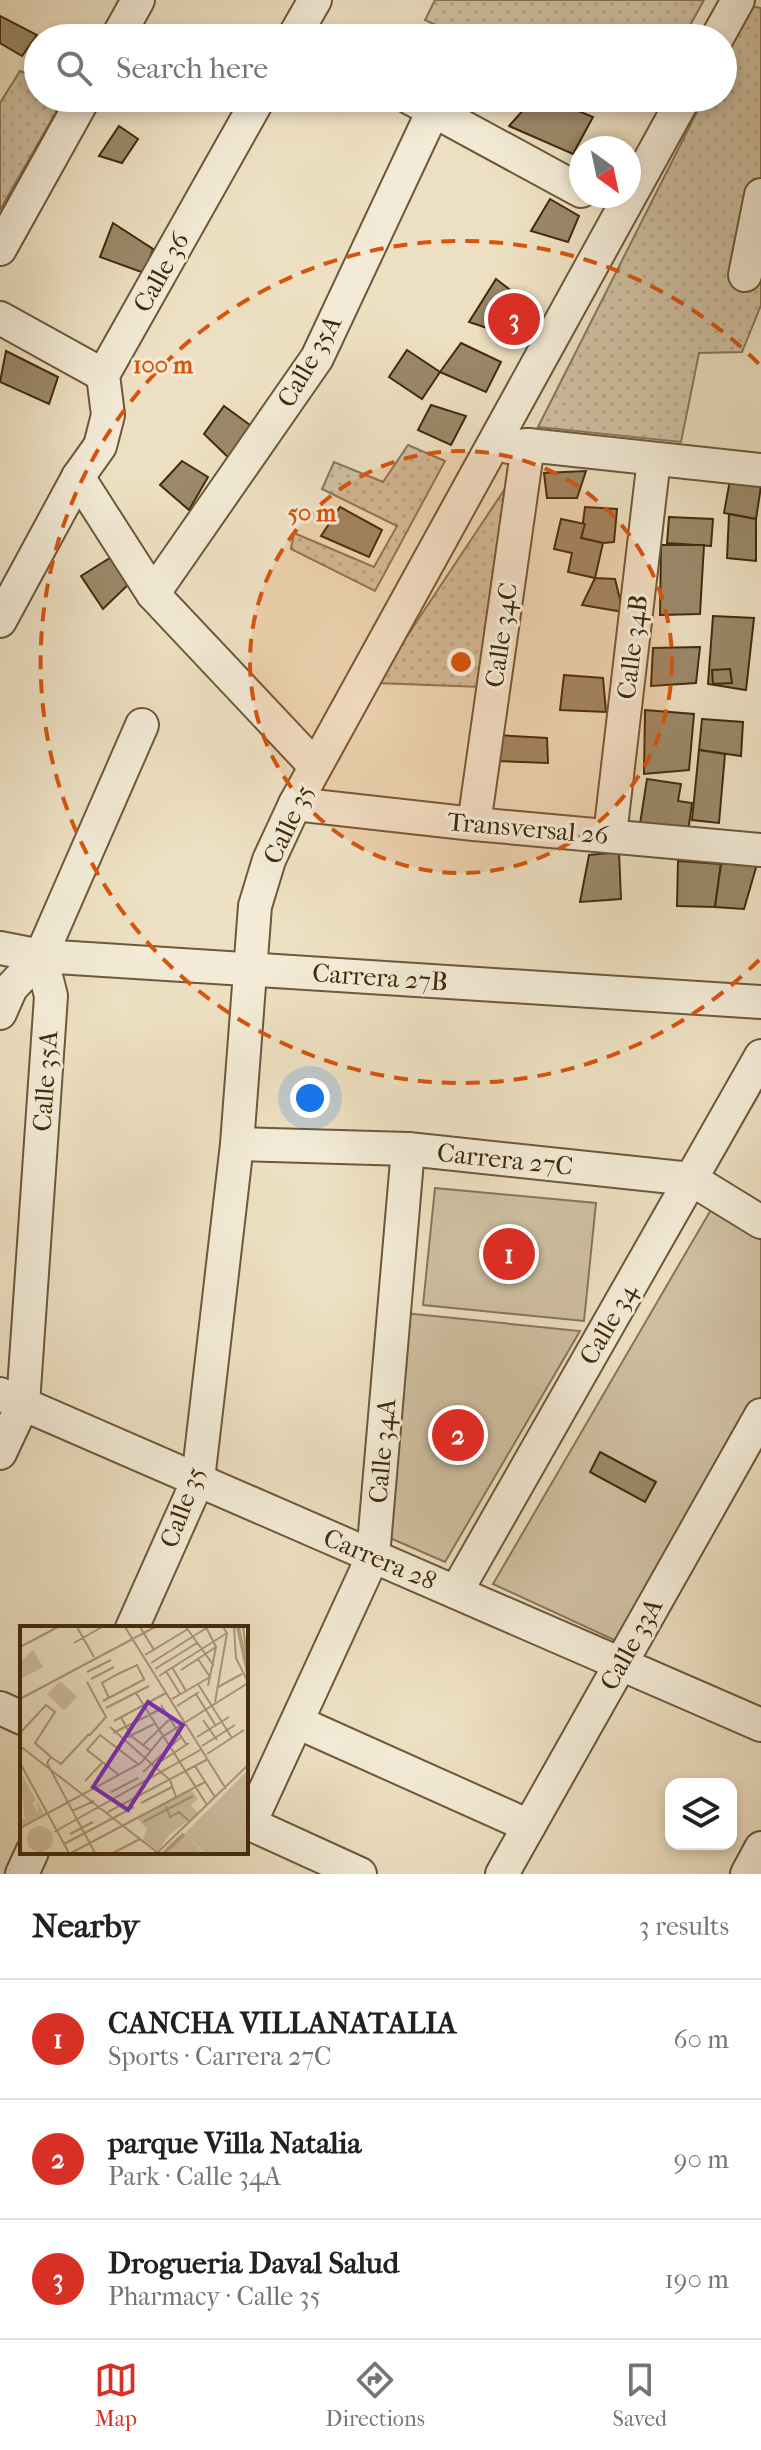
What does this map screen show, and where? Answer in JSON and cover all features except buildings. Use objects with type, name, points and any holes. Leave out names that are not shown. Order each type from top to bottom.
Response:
[{"type":"street","points":[[125,24],[138,0]]},
{"type":"street","points":[[301,24],[315,0]]},
{"type":"street","points":[[725,24],[738,0]]},
{"type":"street","points":[[0,249],[76,112]]},
{"type":"street","name":"Calle 36","points":[[103,375],[251,112]]},
{"type":"street","name":"Calle 35A","points":[[153,594],[317,358],[418,112]]},
{"type":"street","points":[[436,112],[569,184]]},
{"type":"street","name":"Calle 35","points":[[133,1626],[198,1480],[237,1144],[255,906],[269,860],[315,766],[676,112]]},
{"type":"street","points":[[745,275],[761,195]]},
{"type":"street","points":[[612,208],[621,213]]},
{"type":"street","points":[[0,318],[103,375],[108,415],[100,446],[78,477],[0,621]]},
{"type":"street","points":[[490,450],[528,445],[761,470]]},
{"type":"street","name":"Calle 34C","points":[[474,824],[528,445]]},
{"type":"street","name":"Calle 34B","points":[[610,835],[654,459]]},
{"type":"street","points":[[78,477],[153,594],[315,766]]},
{"type":"street","points":[[0,1013],[11,988],[41,956],[142,725]]},
{"type":"street","name":"Transversal 26","points":[[295,804],[761,850]]},
{"type":"street","name":"Carrera 27B","points":[[0,948],[41,956],[761,1002]]},
{"type":"street","name":"Calle 35A","points":[[0,1453],[12,1399],[51,996],[41,956]]},
{"type":"street","name":"Calle 34","points":[[456,1592],[761,1056]]},
{"type":"street","name":"Carrera 27C","points":[[237,1144],[408,1149],[691,1179],[761,1222]]},
{"type":"street","name":"Calle 34A","points":[[248,1822],[373,1556],[408,1149]]},
{"type":"street","name":"Carrera 28","points":[[12,1399],[761,1725]]},
{"type":"street","name":"Calle 33A","points":[[502,1874],[761,1415]]},
{"type":"street","points":[[0,1708],[20,1717]]},
{"type":"street","points":[[297,1722],[529,1826]]},
{"type":"street","points":[[248,1822],[360,1874]]},
{"type":"street","points":[[747,1874],[761,1848]]},
{"type":"street","points":[[22,1874],[31,1854]]},
{"type":"shaded area","points":[[435,0],[704,0],[691,24],[434,24],[425,20]]},
{"type":"shaded area","points":[[750,6],[761,8],[761,305],[742,352],[699,353],[681,442],[538,427],[697,112],[737,112],[737,32]]},
{"type":"shaded area","points":[[20,71],[24,73],[24,112],[56,112],[0,210],[0,103]]},
{"type":"shaded area","points":[[408,445],[445,461],[375,591],[291,549],[294,533],[374,567],[397,526],[322,489],[334,462],[383,482]]},
{"type":"shaded area","points":[[520,466],[482,687],[376,683]]},
{"type":"shaded area","points":[[435,1188],[596,1203],[584,1321],[423,1305]]},
{"type":"shaded area","points":[[716,1201],[761,1226],[761,1418],[638,1651],[493,1584]]},
{"type":"shaded area","points":[[404,1313],[580,1331],[445,1562],[390,1538]]},
{"type":"place","name":"Drogueria Daval Salud","points":[[514,319]]},
{"type":"place","name":"CANCHA VILLANATALIA","points":[[509,1254]]},
{"type":"place","name":"parque Villa Natalia","points":[[458,1435]]}]
